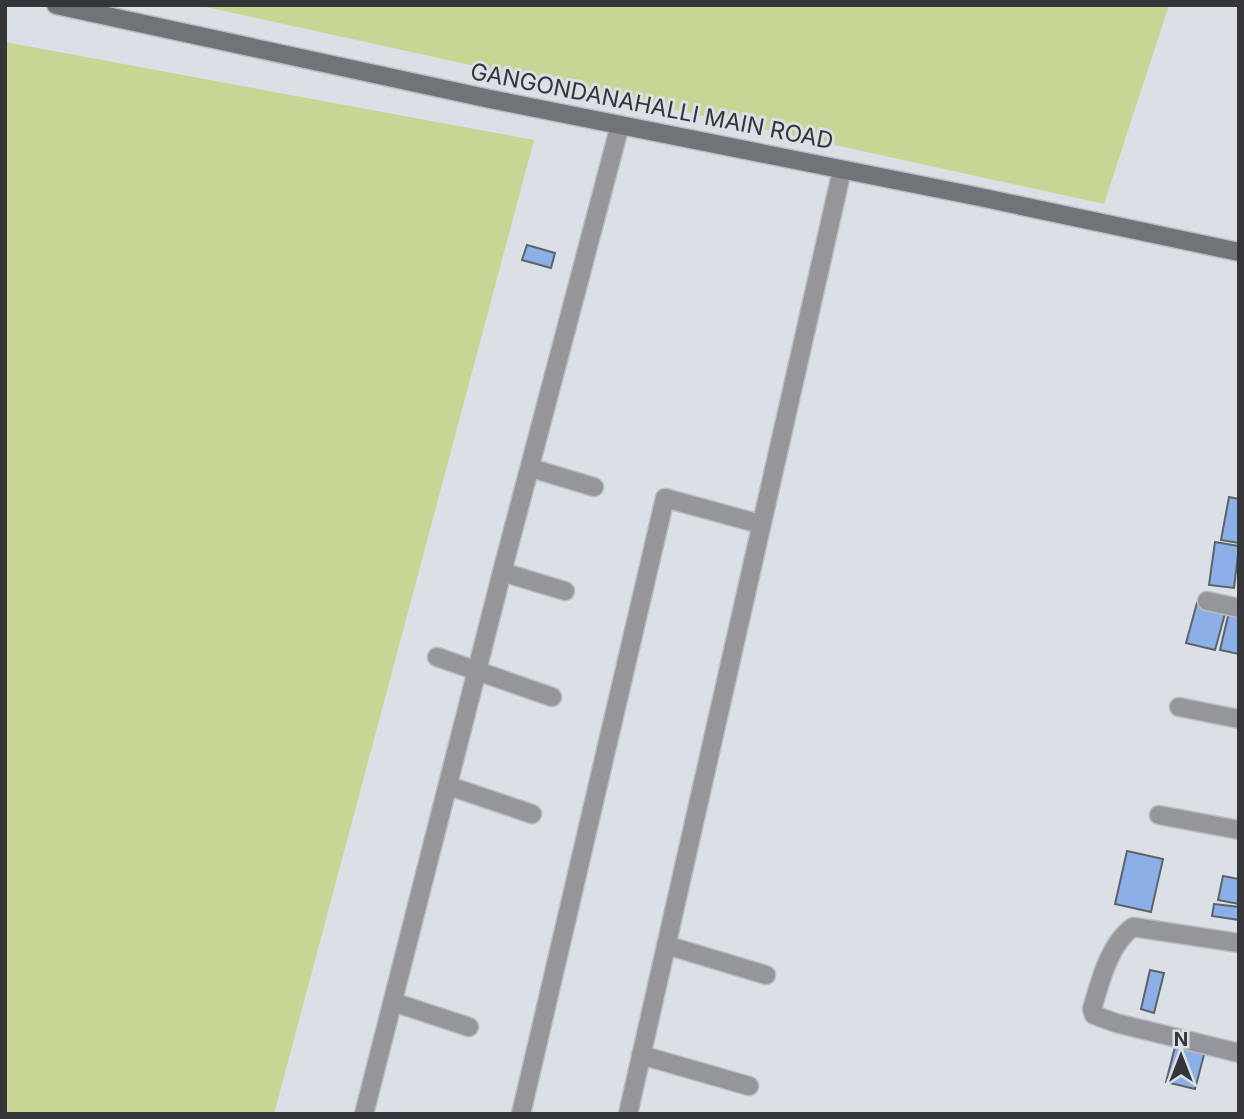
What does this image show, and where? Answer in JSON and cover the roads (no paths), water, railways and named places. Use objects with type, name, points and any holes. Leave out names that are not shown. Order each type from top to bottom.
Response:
[{"type":"street","name":"GANGONDANAHALLI MAIN ROAD","points":[[56,5],[477,96],[1239,252]]},
{"type":"street","points":[[364,1114],[502,572],[620,125]]},
{"type":"street","points":[[628,1114],[842,170]]},
{"type":"street","points":[[531,468],[594,487]]},
{"type":"street","points":[[521,1114],[665,498],[761,524]]},
{"type":"street","points":[[502,572],[565,591]]},
{"type":"street","points":[[1207,601],[1239,608]]},
{"type":"street","points":[[437,657],[552,697]]},
{"type":"street","points":[[1179,707],[1239,719]]},
{"type":"street","points":[[449,786],[532,814]]},
{"type":"street","points":[[1159,815],[1239,830]]},
{"type":"street","points":[[1239,943],[1133,927],[1123,934],[1112,954],[1092,1009],[1094,1015],[1116,1023],[1239,1053]]},
{"type":"street","points":[[666,945],[766,975]]},
{"type":"street","points":[[393,1002],[469,1027]]},
{"type":"street","points":[[641,1055],[749,1086]]}]
